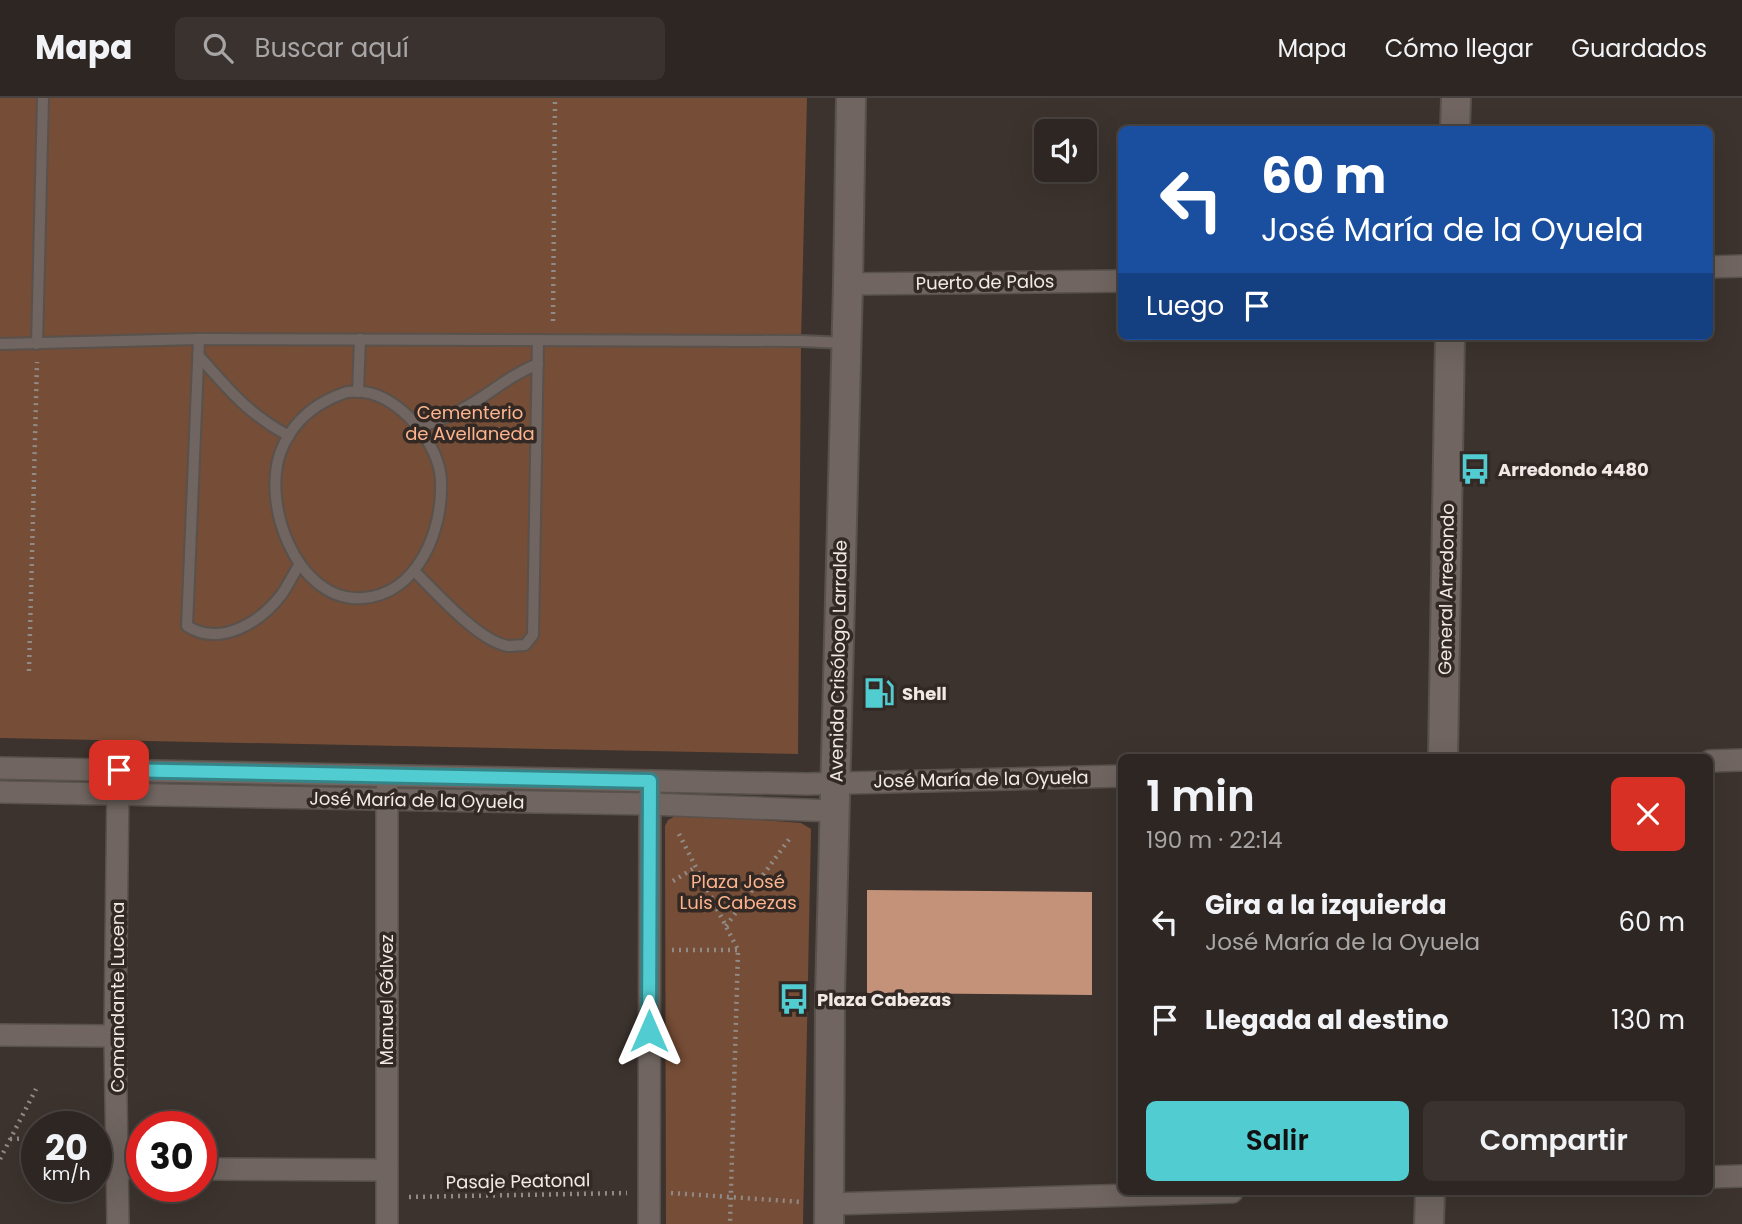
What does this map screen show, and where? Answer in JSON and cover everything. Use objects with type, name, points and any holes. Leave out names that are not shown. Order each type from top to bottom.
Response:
[{"type":"street","name":"Avenida Crisólogo Larralde","points":[[830,1214],[833,811],[848,284],[850,98]]},
{"type":"street","points":[[1455,126],[1456,98]]},
{"type":"street","points":[[1713,267],[1742,266]]},
{"type":"street","name":"Puerto de Palos","points":[[848,284],[1118,281]]},
{"type":"street","name":"General Arredondo","points":[[1443,754],[1450,340]]},
{"type":"street","points":[[1713,761],[1742,760]]},
{"type":"street","name":"José María de la Oyuela","points":[[0,768],[807,784],[1118,776]]},
{"type":"street","name":"Comandante Lucena","points":[[118,1224],[115,1036],[119,770]]},
{"type":"street","name":"Manuel Gálvez","points":[[387,776],[387,1224]]},
{"type":"street","points":[[649,1224],[650,781]]},
{"type":"street","name":"José María de la Oyuela","points":[[0,792],[649,804],[833,811]]},
{"type":"street","points":[[0,1035],[115,1036]]},
{"type":"street","points":[[118,1168],[126,1168]]},
{"type":"street","points":[[217,1169],[385,1170]]},
{"type":"street","points":[[1713,1177],[1742,1176]]},
{"type":"street","points":[[830,1214],[1178,1195]]},
{"type":"street","points":[[1429,1224],[1430,1195]]},
{"type":"lane","points":[[37,344],[43,98]]},
{"type":"lane","points":[[199,339],[187,626],[198,633],[217,634],[233,631],[253,622],[281,594],[299,565]]},
{"type":"lane","points":[[0,344],[199,339],[846,343]]},
{"type":"lane","points":[[358,392],[360,340]]},
{"type":"lane","points":[[414,571],[448,605],[491,639],[508,646],[525,645],[533,635],[538,340]]},
{"type":"lane","points":[[198,355],[238,401],[270,426],[289,436]]},
{"type":"lane","points":[[420,427],[444,419],[468,406],[515,373],[538,364]]},
{"type":"lane","points":[[347,392],[364,392],[382,398],[420,427],[435,456],[442,480],[439,513],[430,542],[414,571],[390,592],[365,598],[345,598],[321,587],[299,565],[281,524],[276,472],[282,446],[296,424],[314,407],[347,392]]},
{"type":"path","points":[[553,340],[555,98]]},
{"type":"path","points":[[30,670],[37,344]]},
{"type":"path","points":[[679,834],[738,950],[730,1224]]},
{"type":"path","points":[[726,926],[790,838]]},
{"type":"path","points":[[649,950],[738,950]]},
{"type":"path","points":[[0,1159],[36,1089]]},
{"type":"path","points":[[10,1139],[21,1139]]},
{"type":"path","name":"Pasaje Peatonal","points":[[387,1197],[650,1192],[731,1195],[830,1214]]},
{"type":"green space","name":"Cementerio de Avellaneda","points":[[0,98],[807,98],[801,341],[798,754],[0,738]]},
{"type":"green space","name":"Plaza José Luis Cabezas","points":[[679,814],[801,823],[811,829],[803,1224],[666,1224],[665,826],[668,820]]},
{"type":"building","points":[[867,890],[1092,892],[1092,995],[867,993]]},
{"type":"place","name":"Arredondo 4480","points":[[1475,469]]},
{"type":"place","name":"Shell","points":[[879,693]]},
{"type":"place","name":"Plaza Cabezas","points":[[794,999]]},
{"type":"route","points":[[119,770],[650,781],[649,1031]]}]
